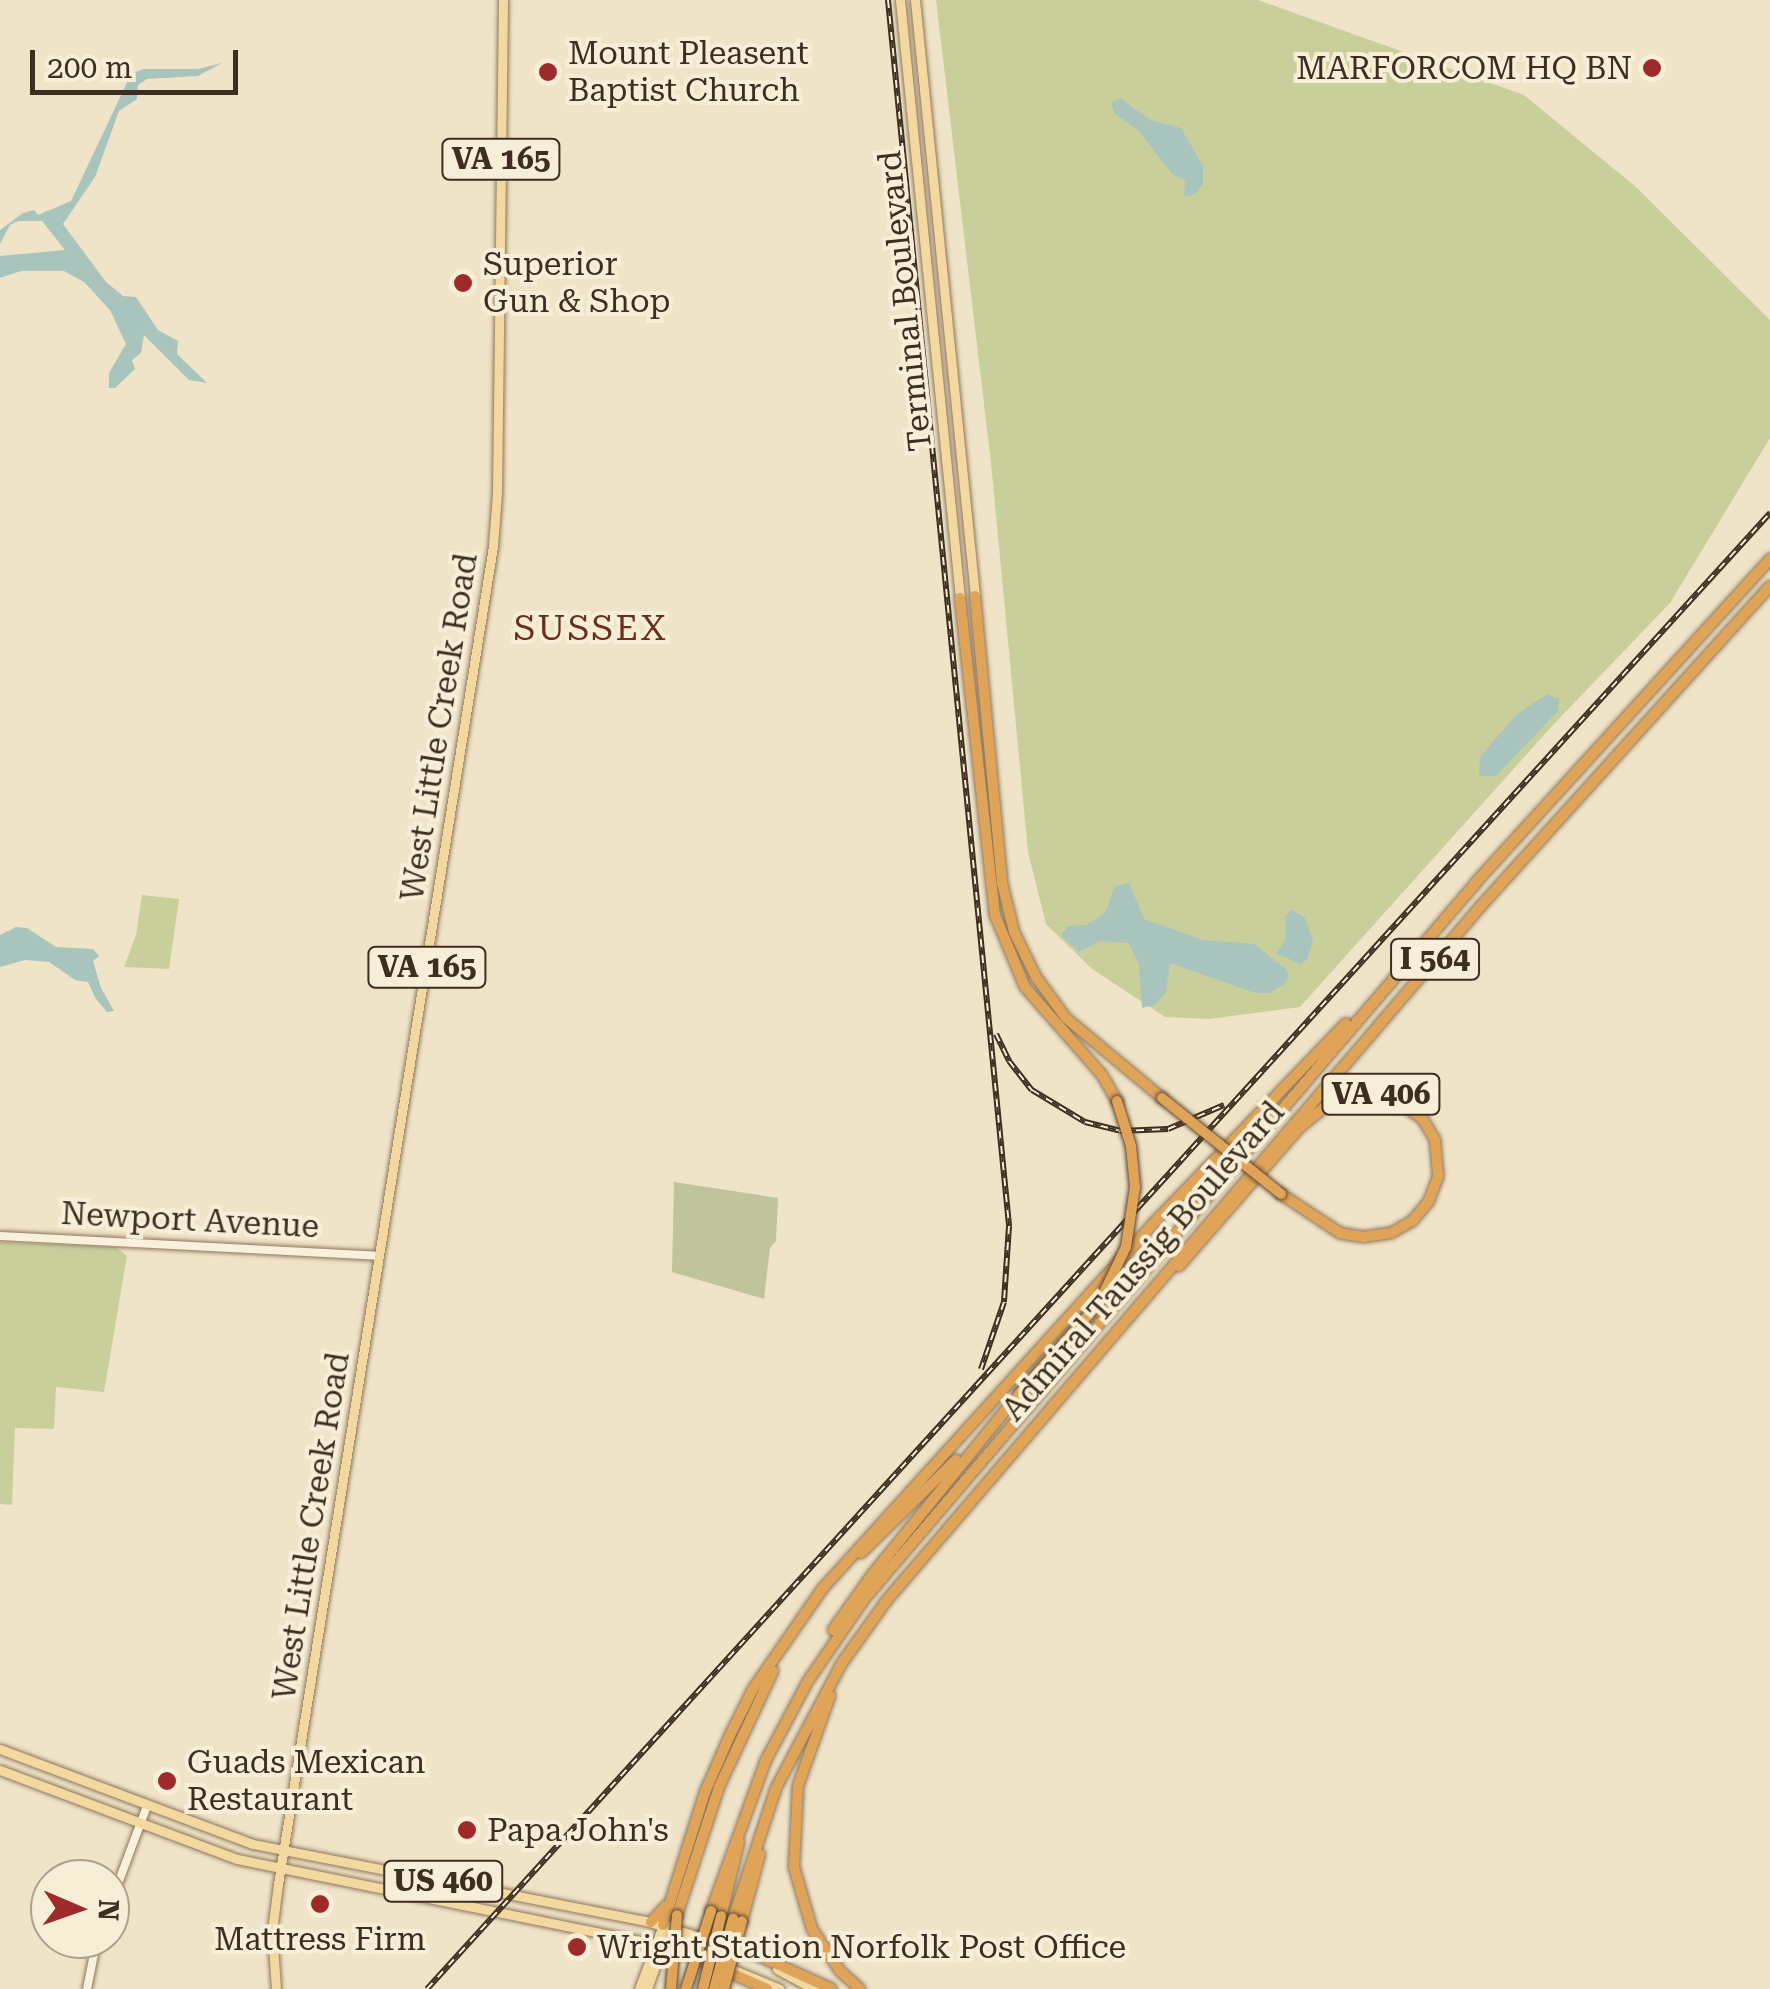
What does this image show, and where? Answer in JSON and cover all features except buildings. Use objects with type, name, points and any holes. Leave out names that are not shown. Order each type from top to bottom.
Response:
[{"type":"highway","points":[[808,1681],[888,1569],[1479,879],[1770,556]]},
{"type":"highway","name":"Admiral Taussig Boulevard","points":[[842,1664],[894,1591],[1482,906],[1770,586]]},
{"type":"highway","points":[[1725,636],[1770,595]]},
{"type":"highway","name":"VA 406","points":[[976,596],[1002,882],[1014,932],[1036,978],[1066,1018],[1162,1098],[1281,1194],[1340,1233],[1364,1238],[1391,1234],[1412,1221],[1429,1201],[1438,1177],[1435,1140],[1422,1118],[1389,1096],[1363,1093],[1327,1105],[1300,1128],[1192,1254],[1152,1290]]},
{"type":"highway","points":[[703,1989],[716,1913],[746,1807],[829,1636],[872,1574],[1099,1302],[1126,1247],[1135,1187],[1131,1146],[1117,1101],[1102,1074],[1026,988],[995,915],[960,598]]},
{"type":"highway","points":[[661,1925],[724,1746],[753,1689],[804,1617],[882,1520],[1149,1228],[1479,879]]},
{"type":"highway","points":[[804,1617],[850,1564],[1008,1407]]},
{"type":"highway","points":[[671,1989],[677,1914],[720,1788],[784,1648]]},
{"type":"highway","points":[[714,1989],[792,1758],[842,1664]]},
{"type":"highway","points":[[842,1664],[803,1766],[795,1802],[792,1854],[797,1888],[812,1929],[840,1970],[860,1989]]},
{"type":"highway","points":[[688,1989],[695,1954],[716,1913]]},
{"type":"highway","points":[[726,1989],[738,1920]]},
{"type":"highway","points":[[746,1950],[832,1989]]},
{"type":"highway","points":[[695,1954],[767,1989]]},
{"type":"main road","name":"West Little Creek Road","points":[[281,1869],[492,546],[498,492],[503,0]]},
{"type":"main road","name":"Terminal Boulevard","points":[[900,0],[960,598]]},
{"type":"main road","name":"Terminal Boulevard","points":[[916,0],[976,596]]},
{"type":"main road","name":"US 460","points":[[0,1749],[227,1836],[284,1851],[661,1925],[746,1950],[814,1989]]},
{"type":"main road","name":"US 460","points":[[0,1770],[140,1824],[281,1869],[659,1945],[695,1954],[780,1989]]},
{"type":"main road","name":"VA 165","points":[[273,1989],[273,1925],[281,1869]]},
{"type":"main road","points":[[643,1989],[659,1945],[661,1925]]},
{"type":"street","name":"Newport Avenue","points":[[0,1236],[378,1256]]},
{"type":"street","points":[[127,1859],[146,1806]]},
{"type":"street","points":[[86,1989],[93,1959]]},
{"type":"green space","points":[[936,0],[1258,0],[1524,95],[1636,187],[1770,320],[1770,438],[1670,603],[1553,725],[1300,1007],[1209,1019],[1165,1017],[1092,969],[1046,924],[1028,852],[991,463]]},
{"type":"green space","points":[[142,895],[179,899],[169,969],[124,967],[136,935]]},
{"type":"green space","points":[[674,1182],[778,1198],[776,1241],[770,1248],[764,1299],[672,1272]]},
{"type":"green space","points":[[0,1242],[116,1247],[127,1256],[104,1392],[56,1387],[54,1429],[15,1428],[12,1505],[0,1504]]},
{"type":"water","points":[[222,63],[198,76],[147,79],[138,85],[137,99],[119,111],[95,177],[63,224],[106,282],[123,296],[136,297],[158,330],[178,341],[177,354],[207,383],[189,380],[144,335],[141,353],[132,360],[135,369],[115,388],[109,388],[109,373],[126,344],[110,310],[84,282],[64,271],[21,271],[0,278],[0,256],[65,250],[42,221],[10,225],[0,244],[0,230],[23,213],[34,210],[38,215],[71,201],[131,74],[143,69],[198,69]]},
{"type":"water","points":[[1120,98],[1150,120],[1181,128],[1203,166],[1203,184],[1194,195],[1184,196],[1185,180],[1172,174],[1139,131],[1115,114],[1111,103]]},
{"type":"water","points":[[1547,694],[1559,699],[1558,711],[1496,776],[1479,776],[1480,757],[1516,715]]},
{"type":"water","points":[[1129,883],[1144,919],[1203,940],[1254,944],[1285,968],[1289,976],[1270,993],[1255,993],[1170,963],[1166,992],[1155,1005],[1142,1008],[1139,964],[1128,943],[1100,941],[1079,952],[1061,935],[1068,926],[1086,925],[1105,913],[1115,886]]},
{"type":"water","points":[[1293,910],[1305,918],[1313,941],[1307,960],[1300,964],[1276,953],[1286,939],[1285,916]]},
{"type":"water","points":[[16,927],[27,928],[56,947],[93,949],[99,956],[93,961],[101,988],[114,1011],[107,1012],[88,982],[75,980],[49,962],[25,960],[0,967],[0,935]]},
{"type":"railway","points":[[888,0],[1009,1226],[1004,1302],[981,1369]]},
{"type":"railway","points":[[427,1989],[1770,513]]},
{"type":"railway","points":[[996,1034],[1009,1061],[1032,1090],[1085,1122],[1120,1131],[1168,1129],[1224,1105]]},
{"type":"place","name":"MARFORCOM HQ BN","points":[[1652,68]]},
{"type":"place","name":"Mount Pleasent Baptist Church","points":[[548,72]]},
{"type":"place","name":"Superior Gun & Shop","points":[[463,283]]},
{"type":"place","name":"Guads Mexican Restaurant","points":[[167,1781]]},
{"type":"place","name":"Papa John's","points":[[467,1830]]},
{"type":"place","name":"Mattress Firm","points":[[320,1904]]},
{"type":"place","name":"Wright Station Norfolk Post Office","points":[[577,1947]]},
{"type":"district","name":"SUSSEX","points":[[591,629]]}]
